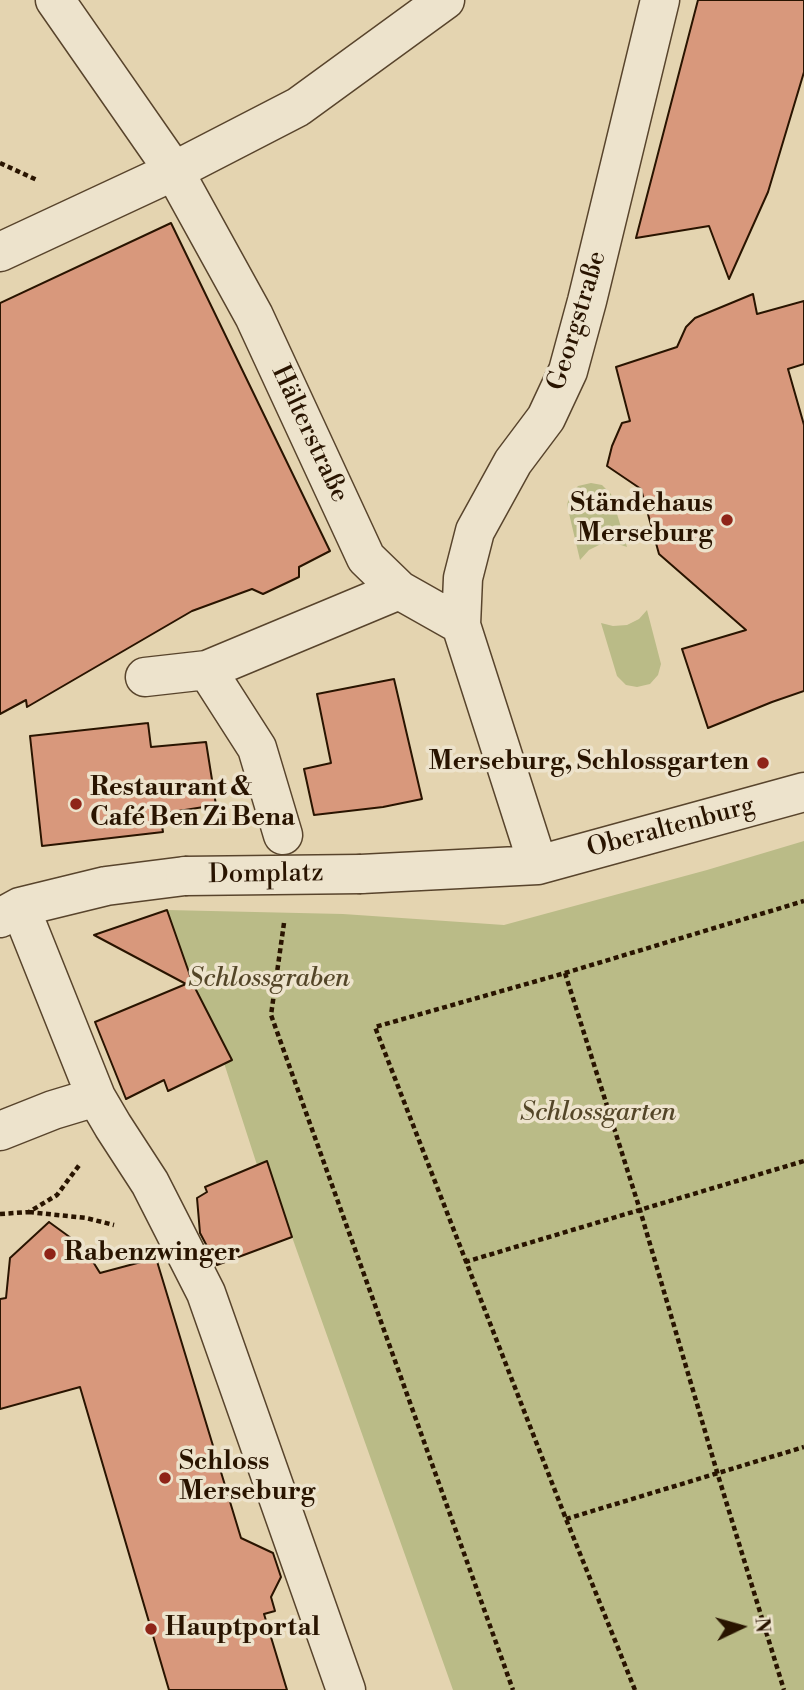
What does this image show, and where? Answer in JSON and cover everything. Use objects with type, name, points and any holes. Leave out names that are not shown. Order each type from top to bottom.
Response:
[{"type":"street","name":"Hälterstraße","points":[[55,0],[174,171],[254,316],[366,558],[399,590],[461,625]]},
{"type":"street","points":[[0,252],[174,171],[298,107],[445,0]]},
{"type":"street","name":"Georgstraße","points":[[461,625],[463,578],[475,531],[513,462],[545,418],[568,371],[660,0]]},
{"type":"street","points":[[145,677],[207,670],[399,590]]},
{"type":"street","points":[[461,625],[538,864]]},
{"type":"street","points":[[207,670],[257,748],[284,835]]},
{"type":"street","name":"Oberaltenburg","points":[[538,864],[804,792]]},
{"type":"street","name":"Domplatz","points":[[10,912],[106,886],[185,876],[361,874],[538,864]]},
{"type":"street","points":[[10,912],[104,1111],[150,1183],[206,1293],[346,1690]]},
{"type":"street","points":[[0,1131],[53,1110],[104,1111]]},
{"type":"path","points":[[635,1690],[375,1027],[804,901]]},
{"type":"path","points":[[285,913],[271,1015],[513,1690]]},
{"type":"path","points":[[565,973],[640,1210],[784,1690]]},
{"type":"path","points":[[29,1212],[57,1195],[95,1143],[104,1111]]},
{"type":"path","points":[[465,1262],[804,1161]]},
{"type":"path","points":[[0,1214],[29,1212],[86,1218],[181,1243]]},
{"type":"path","points":[[566,1519],[804,1447]]},
{"type":"green space","points":[[591,483],[602,485],[611,494],[627,547],[615,543],[601,544],[589,550],[580,560],[567,505],[570,495],[578,486]]},
{"type":"green space","points":[[647,610],[661,664],[658,675],[650,684],[637,687],[626,685],[617,676],[601,623],[627,625],[639,619]]},
{"type":"green space","name":"Schlossgarten","points":[[804,841],[804,1690],[453,1690],[292,1237],[257,1165],[224,1063],[232,1059],[193,984],[167,910],[343,914],[504,925]]},
{"type":"building","points":[[698,0],[804,0],[804,72],[768,192],[729,279],[709,226],[636,238]]},
{"type":"building","points":[[171,223],[330,551],[299,567],[299,577],[263,594],[252,589],[192,611],[27,707],[26,700],[0,714],[0,303]]},
{"type":"building","name":"Ständehaus Merseburg","points":[[753,294],[757,314],[804,301],[804,364],[788,369],[804,425],[804,691],[708,728],[682,649],[746,630],[659,554],[641,489],[607,466],[622,423],[630,421],[616,367],[677,347],[686,327],[695,318]]},
{"type":"building","points":[[394,679],[422,799],[383,807],[314,815],[304,769],[331,763],[317,694]]},
{"type":"building","points":[[148,723],[151,747],[206,742],[216,805],[160,814],[163,832],[42,846],[30,736]]},
{"type":"building","points":[[167,910],[193,984],[232,1060],[168,1091],[164,1080],[126,1099],[95,1022],[186,984],[94,935]]},
{"type":"building","points":[[267,1161],[292,1237],[217,1265],[200,1233],[197,1198],[207,1192],[205,1187]]},
{"type":"building","name":"Schloss Merseburg","points":[[49,1222],[71,1238],[80,1241],[100,1273],[156,1258],[241,1538],[273,1553],[281,1577],[271,1597],[275,1611],[264,1614],[287,1690],[169,1690],[80,1387],[0,1409],[0,1299],[6,1298],[10,1258]]},
{"type":"place","name":"Ständehaus Merseburg","points":[[727,520]]},
{"type":"place","name":"Merseburg, Schlossgarten","points":[[763,763]]},
{"type":"place","name":"Restaurant & Café Ben Zi Bena","points":[[76,804]]},
{"type":"place","name":"Rabenzwinger","points":[[50,1254]]},
{"type":"place","name":"Schloss Merseburg","points":[[165,1478]]},
{"type":"place","name":"Hauptportal","points":[[151,1629]]},
{"type":"park label","name":"Schlossgraben","points":[[269,980]]}]
